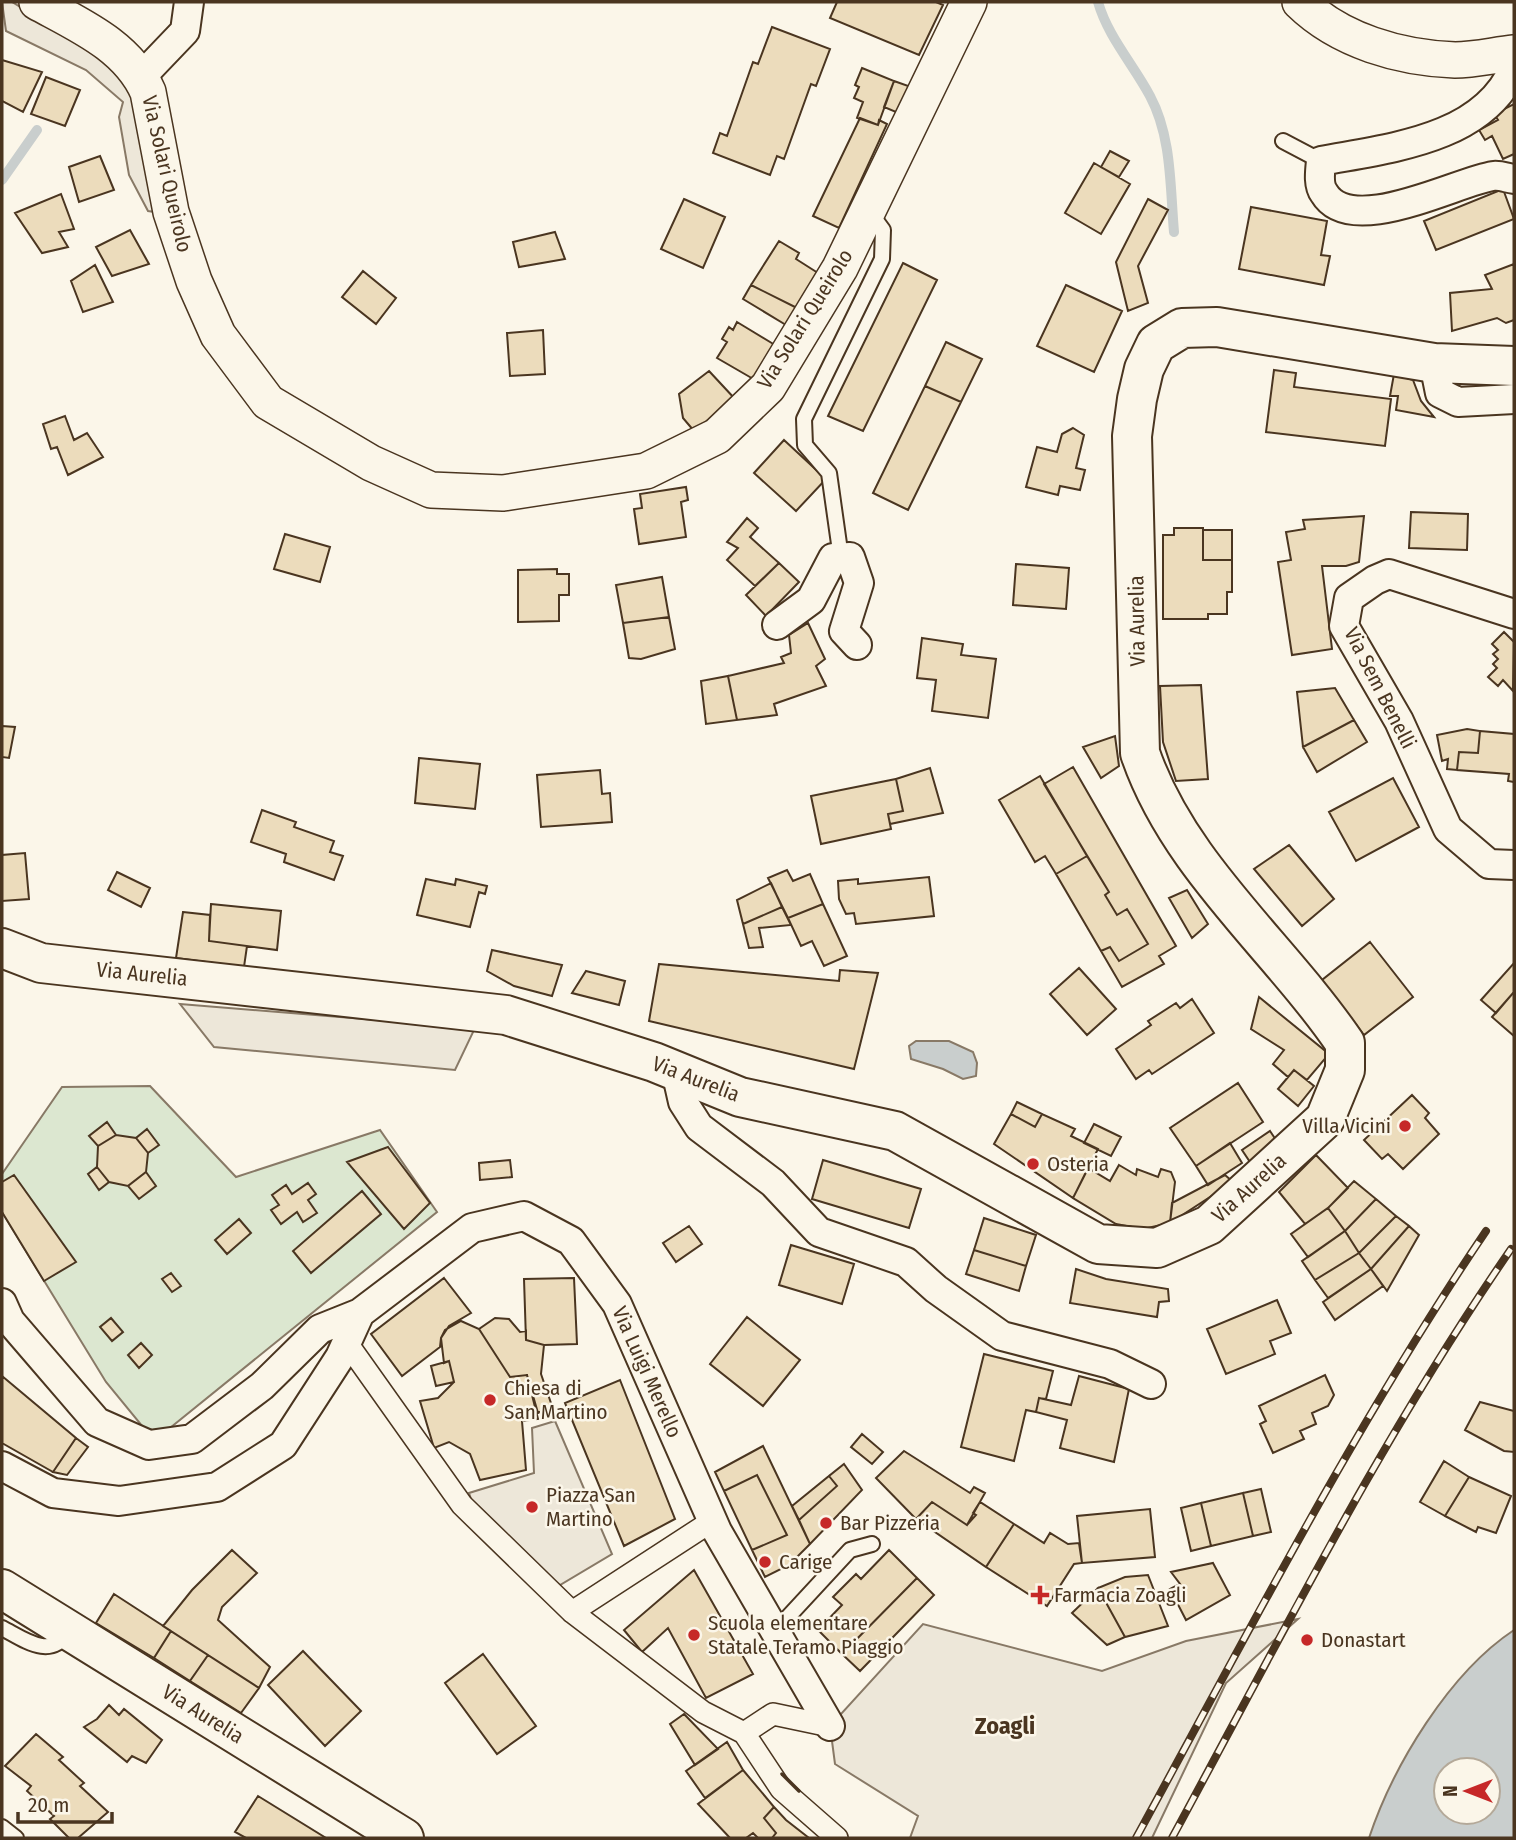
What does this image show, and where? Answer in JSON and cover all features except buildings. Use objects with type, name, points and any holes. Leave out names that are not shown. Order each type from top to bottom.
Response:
[{"type":"main road","name":"Via Aurelia","points":[[2,948],[41,963],[506,1015],[676,1071],[740,1097],[895,1131],[1098,1244],[1157,1248],[1209,1225],[1325,1119],[1345,1070],[1345,1043],[1181,835],[1152,790],[1140,754],[1132,436],[1144,369],[1156,344],[1182,328],[1217,327],[1434,363],[1514,366]]},
{"type":"main road","name":"Via Aurelia","points":[[2,1590],[404,1838]]},
{"type":"street","name":"Via Solari Queirolo","points":[[37,2],[88,30],[131,61],[141,76],[148,92],[171,212],[194,281],[218,335],[268,402],[370,463],[432,490],[503,493],[646,471],[717,436],[768,387],[840,268],[969,2]]},
{"type":"street","points":[[141,76],[184,31],[189,2]]},
{"type":"street","points":[[1300,2],[1310,11],[1376,49],[1456,60],[1514,53]]},
{"type":"street","points":[[1514,68],[1505,89],[1482,110],[1443,133],[1384,150],[1321,161],[1324,194],[1346,207],[1389,208],[1423,200],[1481,178],[1497,175],[1514,179]]},
{"type":"street","points":[[1434,363],[1440,393],[1458,402],[1514,399]]},
{"type":"street","points":[[777,625],[811,600],[833,558],[850,557],[859,583],[844,631],[857,645]]},
{"type":"street","name":"Via Sem Benelli","points":[[1514,614],[1389,574],[1349,598],[1344,626],[1399,721],[1448,828],[1489,864],[1514,865]]},
{"type":"street","points":[[676,1071],[683,1102],[699,1127],[772,1183],[802,1219],[819,1232],[906,1262],[936,1289],[1002,1336],[1110,1364],[1151,1384]]},
{"type":"street","name":"Via Luigi Merello","points":[[360,1313],[472,1228],[524,1216],[571,1241],[618,1304],[712,1521],[830,1727]]},
{"type":"street","points":[[2,1304],[10,1321],[97,1422],[149,1445],[192,1439],[262,1385],[320,1329],[360,1313]]},
{"type":"street","points":[[2,1466],[53,1493],[119,1501],[216,1487],[283,1445],[347,1343],[360,1313]]},
{"type":"street","points":[[347,1343],[463,1505],[572,1612],[703,1712],[744,1733],[781,1789],[837,1838]]},
{"type":"street","points":[[572,1612],[712,1521]]},
{"type":"street","points":[[744,1733],[772,1714],[830,1727]]},
{"type":"lane","points":[[1283,141],[1321,161]]},
{"type":"lane","points":[[841,558],[829,473],[804,445],[804,419],[882,259],[883,230],[869,210]]},
{"type":"lane","points":[[775,1631],[850,1550],[872,1544]]},
{"type":"lane","points":[[2,1628],[35,1646],[48,1648],[62,1642],[69,1631]]},
{"type":"lane","points":[[2,1828],[16,1838]]},
{"type":"green space","points":[[150,1086],[236,1177],[380,1130],[437,1212],[165,1432],[147,1432],[106,1382],[2,1212],[2,1174],[62,1087]]},
{"type":"shaded area","points":[[2,2],[12,2],[124,70],[139,98],[162,213],[148,211],[129,175],[119,117],[123,102],[86,70],[6,31]]},
{"type":"shaded area","points":[[180,1004],[475,1028],[455,1070],[214,1047]]},
{"type":"shaded area","points":[[916,1041],[949,1041],[973,1052],[977,1063],[976,1076],[963,1079],[943,1069],[911,1059],[909,1046]]},
{"type":"shaded area","name":"Piazza San Martino","points":[[555,1421],[612,1554],[555,1588],[478,1520],[469,1493],[534,1473],[532,1428]]},
{"type":"shaded area","points":[[1298,1619],[1226,1683],[1152,1838],[910,1838],[918,1816],[835,1764],[830,1726],[923,1624],[1102,1671],[1186,1641]]},
{"type":"shaded area","points":[[1514,1630],[1514,1838],[1369,1838],[1379,1810],[1408,1752],[1426,1723],[1467,1671],[1490,1648]]},
{"type":"waterway","points":[[1098,2],[1108,27],[1157,112],[1169,162],[1174,232]]},
{"type":"waterway","points":[[2,180],[37,130]]},
{"type":"railway","points":[[1136,1838],[1347,1454],[1438,1304],[1486,1231]]},
{"type":"railway","points":[[1172,1838],[1376,1465],[1419,1392],[1511,1249]]},
{"type":"wall","points":[[782,1774],[799,1791]]},
{"type":"place","name":"Villa Vicini","points":[[1405,1126]]},
{"type":"place","name":"Osteria","points":[[1033,1164]]},
{"type":"place","name":"Chiesa di San Martino","points":[[490,1400]]},
{"type":"place","name":"Piazza San Martino","points":[[532,1507]]},
{"type":"place","name":"Bar Pizzeria","points":[[826,1523]]},
{"type":"place","name":"Carige","points":[[765,1562]]},
{"type":"place","name":"Farmacia Zoagli","points":[[1040,1595]]},
{"type":"place","name":"Scuola elementare Statale Teramo Piaggio","points":[[694,1635]]},
{"type":"place","name":"Donastart","points":[[1307,1640]]},
{"type":"district","name":"Zoagli","points":[[1005,1726]]}]
